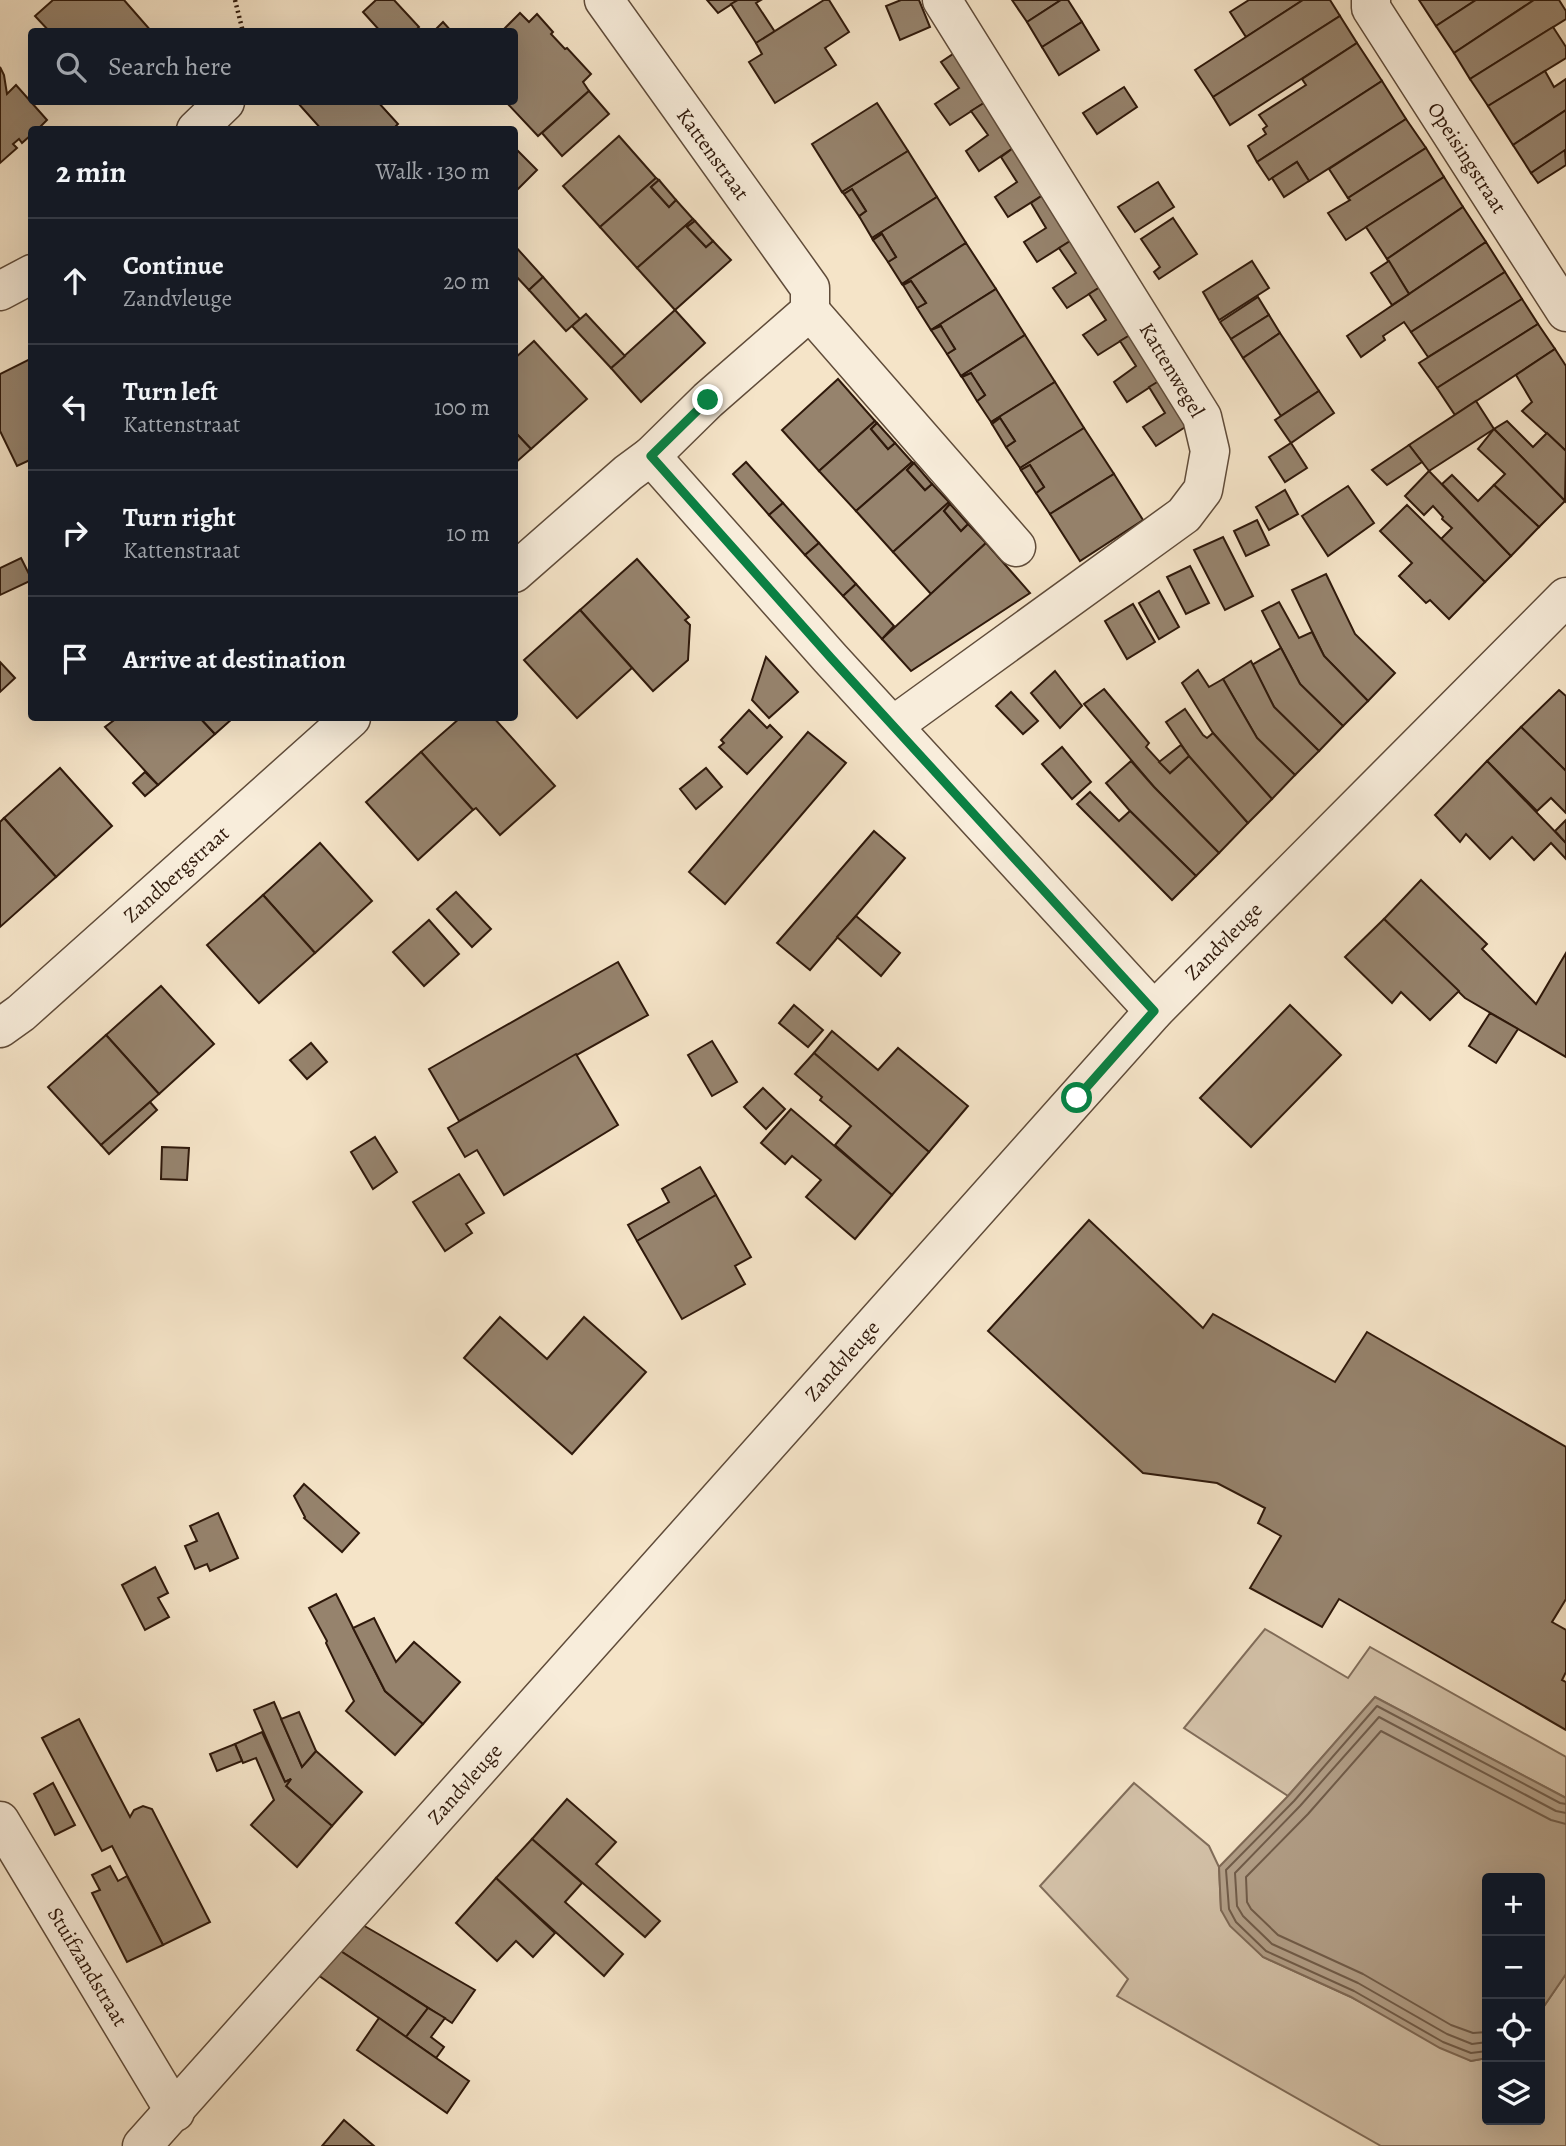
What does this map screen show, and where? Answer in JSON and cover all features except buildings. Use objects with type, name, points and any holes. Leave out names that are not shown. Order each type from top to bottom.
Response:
[{"type":"street","name":"Kattenstraat","points":[[604,0],[810,288],[810,311],[1016,547]]},
{"type":"street","name":"Kattenwegel","points":[[894,725],[1184,515],[1203,490],[1210,451],[1202,417],[942,0]]},
{"type":"street","name":"Opeisingstraat","points":[[1371,0],[1371,8],[1566,312]]},
{"type":"street","points":[[200,126],[222,105]]},
{"type":"street","points":[[0,291],[28,276]]},
{"type":"street","points":[[518,569],[651,456],[708,400],[810,311]]},
{"type":"street","points":[[651,456],[783,606],[1154,1011]]},
{"type":"street","name":"Zandvleuge","points":[[142,2146],[1154,1011],[1566,597]]},
{"type":"street","name":"Zandbergstraat","points":[[0,1028],[348,721]]},
{"type":"street","name":"Stuifzandstraat","points":[[0,1821],[175,2112]]},
{"type":"path","points":[[235,0],[242,28]]},
{"type":"shaded area","points":[[1265,1629],[1348,1678],[1370,1647],[1566,1757],[1566,1798],[1375,1697],[1288,1796],[1184,1728]]},
{"type":"shaded area","points":[[1134,1783],[1209,1846],[1219,1867],[1221,1910],[1263,1957],[1351,1997],[1471,2061],[1482,2059],[1482,2125],[1545,2125],[1545,2005],[1566,1974],[1566,2146],[1381,2146],[1117,1996],[1128,1979],[1040,1886]]},
{"type":"water","points":[[1375,1697],[1566,1798],[1566,1974],[1545,2005],[1545,1873],[1482,1873],[1482,2059],[1471,2061],[1440,2048],[1351,1997],[1263,1957],[1230,1926],[1221,1910],[1219,1867],[1288,1796]]},
{"type":"route","points":[[708,400],[651,456],[831,658],[1154,1011],[1077,1098]]}]
